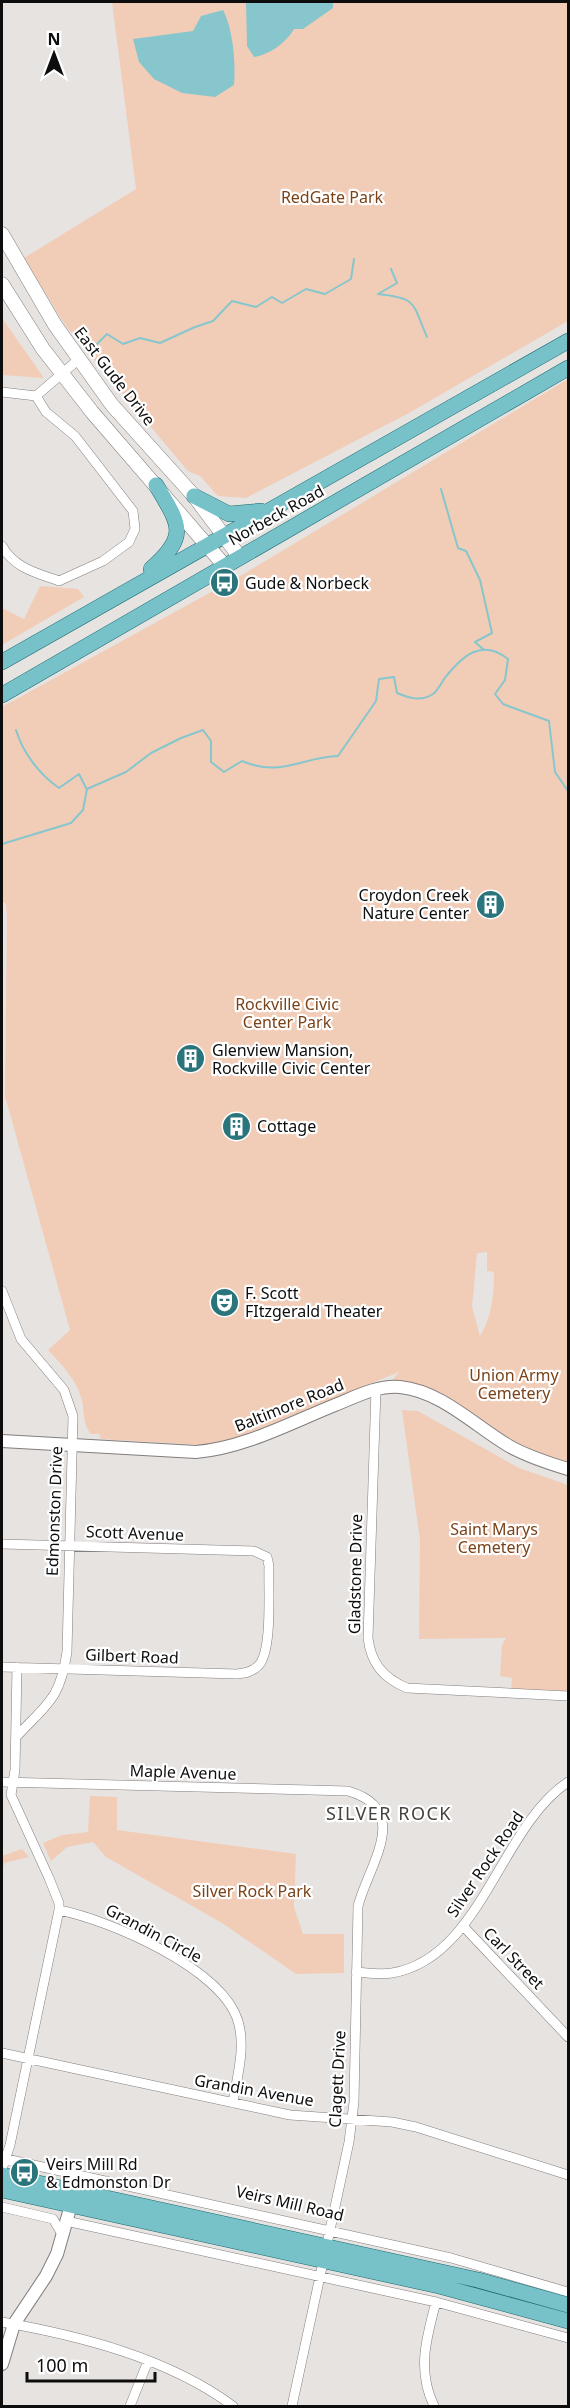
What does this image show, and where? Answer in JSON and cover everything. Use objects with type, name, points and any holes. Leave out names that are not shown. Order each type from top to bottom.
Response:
[{"type":"main road","name":"East Gude Drive","points":[[2,234],[55,325],[112,405],[194,496],[239,556]]},
{"type":"main road","points":[[2,284],[43,349],[224,565]]},
{"type":"main road","name":"Norbeck Road","points":[[2,662],[568,341]]},
{"type":"main road","name":"Norbeck Road","points":[[2,695],[568,368]]},
{"type":"main road","points":[[127,590],[169,553],[177,535],[175,517],[156,485]]},
{"type":"main road","points":[[194,496],[229,514],[245,514],[273,508]]},
{"type":"main road","points":[[2,2175],[70,2206]]},
{"type":"main road","points":[[2,2190],[70,2206],[477,2280],[568,2305]]},
{"type":"main road","points":[[325,2254],[568,2321]]},
{"type":"street","points":[[2,392],[36,396],[79,359]]},
{"type":"street","points":[[2,546],[6,555],[21,567],[59,581],[103,561],[129,542],[135,530],[133,511],[75,436],[46,412],[36,396]]},
{"type":"street","name":"Edmonston Drive","points":[[2,1291],[21,1339],[49,1370],[68,1398],[74,1416],[64,1668],[55,1696],[16,1736]]},
{"type":"street","name":"Baltimore Road","points":[[2,1441],[73,1443],[196,1452],[218,1450],[253,1439],[376,1389],[399,1387],[420,1392],[442,1402],[510,1446],[568,1469]]},
{"type":"street","name":"Gladstone Drive","points":[[376,1389],[368,1638],[370,1654],[375,1665],[391,1681],[407,1688],[568,1696]]},
{"type":"street","name":"Scott Avenue","points":[[2,1544],[254,1551],[267,1557],[266,1653],[259,1666]]},
{"type":"street","name":"Gilbert Road","points":[[2,1667],[237,1674],[251,1672],[259,1666]]},
{"type":"street","points":[[2,2169],[59,1910],[59,1903],[49,1878],[11,1794],[16,1736],[17,1667]]},
{"type":"street","name":"Maple Avenue","points":[[2,1782],[348,1791],[363,1796]]},
{"type":"street","name":"Silver Rock Road","points":[[356,1972],[392,1973],[414,1966],[435,1955],[463,1926],[543,1804],[556,1790],[568,1782]]},
{"type":"street","name":"Clagett Drive","points":[[292,2406],[352,2120],[358,1906],[364,1883],[384,1833],[379,1810],[363,1796]]},
{"type":"street","name":"Grandin Circle","points":[[59,1910],[89,1916],[110,1924],[192,1968],[218,1989],[234,2011],[243,2045],[232,2103]]},
{"type":"street","name":"Carl Street","points":[[463,1926],[567,2033]]},
{"type":"street","name":"Grandin Avenue","points":[[2,2053],[290,2115],[392,2122],[416,2127],[568,2175]]},
{"type":"street","name":"Veirs Mill Road","points":[[3,2158],[451,2258],[568,2292]]},
{"type":"street","points":[[2,2364],[8,2323],[46,2276],[57,2254],[70,2206],[320,2277],[436,2302],[568,2338]]},
{"type":"street","points":[[2,2207],[53,2219],[62,2234]]},
{"type":"street","points":[[434,2406],[427,2391],[424,2358],[436,2302]]},
{"type":"street","points":[[8,2323],[86,2341],[148,2361],[181,2375],[233,2406]]},
{"type":"street","points":[[130,2406],[148,2361]]},
{"type":"green space","name":"RedGate Park","points":[[112,2],[568,2],[568,321],[409,413],[246,498],[218,496],[200,476],[188,471],[65,325],[24,258],[136,189]]},
{"type":"green space","points":[[2,318],[44,378],[2,375]]},
{"type":"green space","name":"Rockville Civic Center Park","points":[[568,379],[568,1469],[550,1464],[442,1402],[387,1387],[399,1372],[217,1446],[101,1439],[99,1434],[91,1434],[88,1430],[82,1402],[75,1384],[48,1350],[70,1330],[5,1096],[7,916],[6,904],[2,901],[2,707],[242,575]],"holes":[[[487,1252],[487,1271],[494,1272],[493,1297],[490,1313],[480,1336],[472,1307],[477,1253]]]},
{"type":"green space","points":[[40,586],[78,589],[84,597],[2,645],[2,608],[24,619]]},
{"type":"green space","name":"Saint Marys Cemetery","points":[[402,1410],[418,1411],[519,1468],[568,1485],[568,1696],[511,1693],[512,1678],[500,1676],[502,1645],[506,1638],[419,1639],[420,1540]]},
{"type":"green space","name":"Silver Rock Park","points":[[90,1796],[117,1797],[117,1830],[296,1854],[294,1907],[303,1934],[344,1934],[344,1973],[296,1974],[222,1923],[106,1857],[93,1842],[67,1847],[51,1861],[43,1843],[62,1835],[88,1832]]},
{"type":"green space","points":[[22,1849],[29,1857],[4,1863],[2,1873],[2,1856]]},
{"type":"water","points":[[246,2],[333,2],[333,8],[303,29],[294,29],[287,39],[271,51],[254,57],[247,46]]},
{"type":"water","points":[[223,10],[233,46],[234,85],[215,97],[182,93],[154,79],[139,62],[133,39],[193,31],[201,16]]},
{"type":"waterway","points":[[93,348],[107,334],[123,344],[140,338],[160,343],[213,321],[232,301],[256,307],[272,297],[282,303],[306,289],[325,294],[351,279],[354,259]]},
{"type":"waterway","points":[[391,269],[397,283],[378,294],[400,297],[412,304],[427,337]]},
{"type":"waterway","points":[[441,489],[458,548],[466,551],[480,580],[492,633],[475,642],[484,650]]},
{"type":"waterway","points":[[2,844],[71,823],[83,810],[87,789],[126,772],[151,753],[203,730],[211,741],[211,762],[224,772],[242,761],[269,768],[338,756],[376,701],[379,679],[394,677],[397,693],[410,698],[424,698],[434,693],[465,657],[481,650],[489,650],[508,659],[505,680],[495,694],[503,704],[549,721],[555,772],[568,791]]},
{"type":"waterway","points":[[16,730],[27,755],[38,770],[59,788],[79,774],[86,788]]},
{"type":"place","name":"Gude & Norbeck","points":[[224,583]]},
{"type":"place","name":"Croydon Creek Nature Center","points":[[490,904]]},
{"type":"place","name":"Glenview Mansion, Rockville Civic Center","points":[[191,1059]]},
{"type":"place","name":"Cottage","points":[[236,1126]]},
{"type":"place","name":"F. Scott FItzgerald Theater","points":[[224,1302]]},
{"type":"place","name":"Veirs Mill Rd & Edmonston Dr","points":[[25,2173]]},
{"type":"district","name":"SILVER ROCK","points":[[389,1813]]},
{"type":"park label","name":"Union Army Cemetery","points":[[514,1384]]}]
